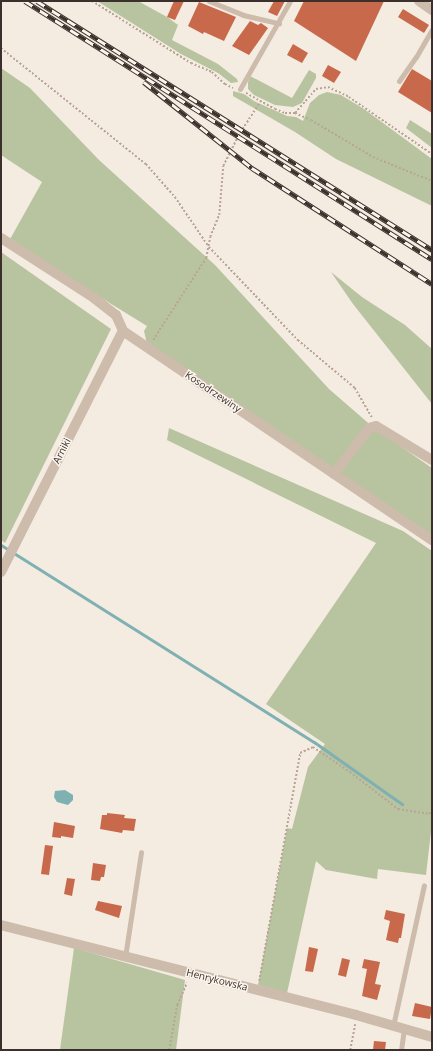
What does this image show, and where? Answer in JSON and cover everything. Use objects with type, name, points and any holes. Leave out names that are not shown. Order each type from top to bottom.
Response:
[{"type":"street","points":[[419,1],[432,10]]},
{"type":"street","name":"Kosodrzewiny","points":[[1,238],[110,310],[116,315],[123,331],[432,540]]},
{"type":"street","name":"Arniki","points":[[1,572],[123,331]]},
{"type":"street","points":[[334,474],[369,428],[376,426],[432,460]]},
{"type":"street","name":"Henrykowska","points":[[1,925],[356,1015],[432,1037]]},
{"type":"lane","points":[[209,1],[244,15],[279,23]]},
{"type":"lane","points":[[240,89],[279,23],[290,1]]},
{"type":"lane","points":[[399,81],[416,57],[432,29]]},
{"type":"lane","points":[[125,957],[141,852]]},
{"type":"lane","points":[[393,1026],[424,885]]},
{"type":"lane","points":[[401,1050],[404,1029]]},
{"type":"path","points":[[92,1],[191,63],[212,72],[225,84],[240,89],[275,109],[285,113],[295,113],[311,120],[373,157],[432,181]]},
{"type":"path","points":[[1,48],[146,164],[175,197],[209,247],[298,340],[355,388],[376,426]]},
{"type":"path","points":[[295,113],[316,89],[328,87],[349,97],[432,154]]},
{"type":"path","points":[[148,348],[206,258],[210,237],[219,215],[223,166],[238,136],[261,101]]},
{"type":"path","points":[[257,990],[300,753],[313,747],[350,772],[398,809],[429,814],[432,810]]},
{"type":"path","points":[[168,1050],[177,1005],[192,974]]},
{"type":"path","points":[[350,1050],[356,1015]]},
{"type":"green space","points":[[97,1],[138,1],[167,17],[178,25],[172,40],[218,64],[237,79],[238,82],[231,83],[218,73],[181,54]]},
{"type":"green space","points":[[1,68],[30,88],[99,160],[215,265],[329,389],[374,428],[432,468],[432,540],[148,348],[144,331],[147,326],[9,241],[42,182],[1,155]]},
{"type":"green space","points":[[309,70],[316,74],[316,78],[302,103],[293,107],[275,105],[254,95],[248,89],[250,76],[292,98]]},
{"type":"green space","points":[[233,91],[244,94],[254,101],[287,116],[296,117],[303,121],[310,103],[319,95],[327,92],[341,95],[364,109],[432,159],[432,206],[336,159],[295,132],[233,96]]},
{"type":"green space","points":[[410,120],[432,134],[432,148],[406,128]]},
{"type":"green space","points":[[1,252],[111,329],[5,543],[1,540]]},
{"type":"green space","points":[[331,272],[362,297],[405,325],[432,349],[432,404],[353,304]]},
{"type":"green space","points":[[169,428],[403,531],[432,551],[432,823],[426,875],[378,869],[377,879],[326,870],[316,861],[287,993],[258,985],[287,828],[292,829],[308,767],[325,744],[266,704],[376,543],[167,440]]},
{"type":"green space","points":[[74,948],[185,980],[176,1050],[60,1050]]},
{"type":"water","points":[[65,790],[73,795],[73,800],[68,805],[57,802],[54,797],[55,791]]},
{"type":"building","points":[[174,1],[184,1],[175,20],[167,17]]},
{"type":"building","points":[[274,1],[285,1],[277,16],[268,12]]},
{"type":"building","points":[[304,1],[384,1],[356,61],[294,21]]},
{"type":"building","points":[[199,2],[236,17],[224,41],[204,32],[203,34],[188,26]]},
{"type":"building","points":[[403,9],[429,25],[424,33],[398,17]]},
{"type":"building","points":[[250,21],[258,25],[261,23],[268,28],[249,55],[232,46]]},
{"type":"building","points":[[293,44],[308,53],[302,63],[287,55]]},
{"type":"building","points":[[328,65],[341,72],[334,83],[322,76]]},
{"type":"building","points":[[412,69],[432,81],[432,113],[398,92]]},
{"type":"building","points":[[107,813],[125,815],[124,818],[136,819],[134,831],[123,830],[122,833],[100,829],[102,815],[107,815]]},
{"type":"building","points":[[54,822],[75,826],[73,838],[61,836],[61,838],[52,837]]},
{"type":"building","points":[[45,845],[53,846],[49,875],[41,874]]},
{"type":"building","points":[[93,863],[106,865],[104,877],[101,877],[100,881],[91,880]]},
{"type":"building","points":[[67,878],[75,879],[72,896],[64,894]]},
{"type":"building","points":[[98,901],[122,906],[119,918],[95,910]]},
{"type":"building","points":[[386,910],[405,914],[401,938],[399,938],[398,943],[386,940],[390,921],[384,919]]},
{"type":"building","points":[[309,947],[318,949],[313,972],[305,971]]},
{"type":"building","points":[[342,958],[350,960],[346,977],[338,975]]},
{"type":"building","points":[[364,959],[380,962],[375,984],[381,985],[377,1000],[362,996],[367,969],[362,968]]},
{"type":"building","points":[[415,1003],[432,1007],[430,1019],[412,1016]]},
{"type":"building","points":[[374,1041],[386,1042],[385,1050],[373,1050]]},
{"type":"waterway","points":[[1,545],[314,742],[402,804]]},
{"type":"railway","points":[[25,1],[432,259]]},
{"type":"railway","points":[[37,1],[432,250]]},
{"type":"railway","points":[[144,82],[252,168],[432,284]]}]
